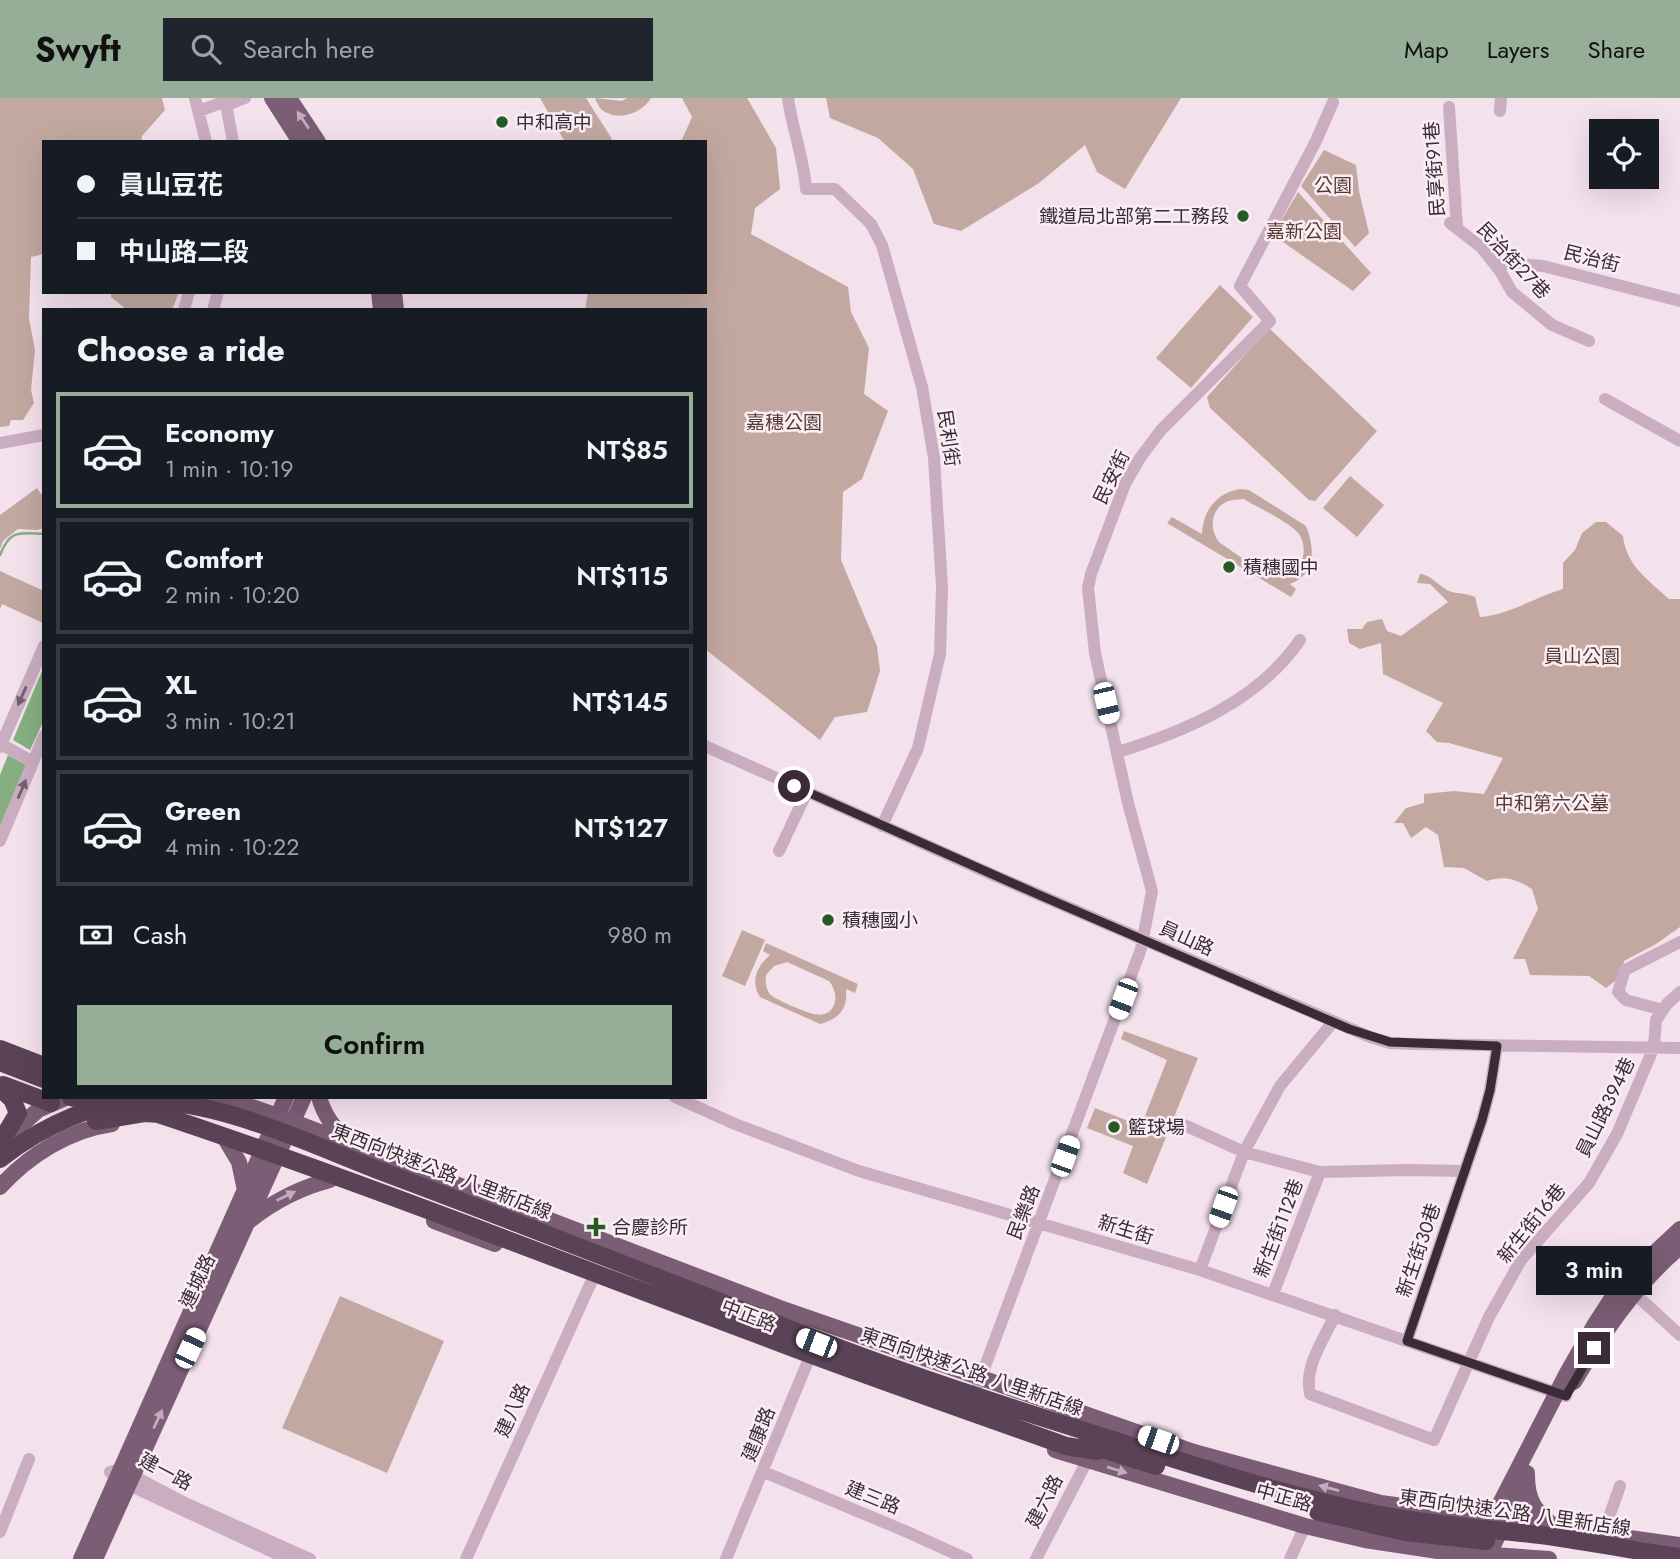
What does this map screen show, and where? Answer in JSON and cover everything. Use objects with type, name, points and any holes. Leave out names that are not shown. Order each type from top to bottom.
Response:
[{"type":"highway","points":[[0,1049],[42,1065]]},
{"type":"highway","points":[[0,1062],[42,1078]]},
{"type":"highway","points":[[0,1074],[42,1090]]},
{"type":"highway","points":[[0,1086],[42,1094]]},
{"type":"highway","points":[[0,1086],[12,1099],[18,1114],[2,1141]]},
{"type":"highway","points":[[67,1099],[256,1146],[768,1339],[1066,1446],[1121,1449]]},
{"type":"highway","points":[[163,1099],[242,1123],[596,1269],[816,1343]]},
{"type":"highway","points":[[178,1099],[214,1106],[471,1197],[862,1346],[1057,1415],[1121,1449]]},
{"type":"highway","name":"東西向快速公路 八里新店線","points":[[0,1158],[34,1135],[57,1124],[129,1102],[157,1101],[220,1113],[504,1217],[858,1354],[1121,1449],[1378,1515],[1577,1540],[1680,1557]]},
{"type":"highway","name":"東西向快速公路 八里新店線","points":[[0,1172],[44,1140],[85,1123],[144,1113],[189,1115],[224,1123],[772,1331],[1121,1449],[1360,1524],[1452,1538],[1636,1559]]},
{"type":"highway","points":[[135,1115],[204,1114],[252,1128]]},
{"type":"main road","points":[[272,98],[299,140]]},
{"type":"main road","points":[[289,98],[317,140]]},
{"type":"main road","points":[[0,1158],[2,1141],[38,1110],[67,1099],[78,1122],[23,1149],[0,1166]]},
{"type":"main road","name":"中正路","points":[[240,1099],[283,1124],[326,1133],[824,1324],[1194,1452],[1381,1503],[1680,1545]]},
{"type":"main road","name":"連城路","points":[[283,1124],[286,1099]]},
{"type":"main road","name":"連城路","points":[[81,1559],[124,1477],[247,1222],[270,1152],[283,1124],[302,1099]]},
{"type":"main road","points":[[320,1099],[328,1119],[338,1131],[360,1147]]},
{"type":"main road","name":"中正路","points":[[0,1187],[30,1158],[70,1136],[135,1115],[193,1126],[227,1142],[270,1152],[330,1180],[467,1234],[596,1269],[808,1361],[1087,1461],[1305,1526],[1365,1540],[1444,1555],[1531,1556],[1549,1559]]},
{"type":"main road","points":[[193,1126],[239,1136],[270,1152]]},
{"type":"main road","points":[[30,1158],[58,1130]]},
{"type":"main road","points":[[227,1142],[239,1162],[245,1190]]},
{"type":"main road","name":"連城路","points":[[95,1559],[124,1477],[245,1190],[270,1152]]},
{"type":"main road","points":[[247,1222],[280,1198],[330,1180]]},
{"type":"main road","points":[[1498,1520],[1527,1473],[1595,1324],[1621,1284],[1680,1229]]},
{"type":"main road","points":[[1481,1556],[1562,1395],[1634,1293],[1656,1268],[1680,1247]]},
{"type":"main road","points":[[816,1343],[972,1399],[1260,1492],[1421,1529],[1491,1536],[1538,1525]]},
{"type":"main road","points":[[1527,1473],[1527,1493],[1532,1504],[1556,1528]]},
{"type":"main road","points":[[1491,1536],[1531,1556]]},
{"type":"street","points":[[195,98],[206,140]]},
{"type":"street","points":[[226,99],[232,103],[245,98]]},
{"type":"street","name":"民利街","points":[[788,98],[790,119],[806,170],[806,189],[835,189],[871,224],[882,245],[922,387],[934,458],[942,587],[940,654],[918,748],[882,826]]},
{"type":"street","points":[[199,111],[226,99]]},
{"type":"street","points":[[226,99],[233,140]]},
{"type":"street","name":"民安街","points":[[1145,940],[1152,891],[1128,803],[1095,653],[1088,588],[1091,574],[1125,484],[1140,458],[1161,430],[1270,320],[1240,286],[1316,141],[1333,102]]},
{"type":"street","name":"民享街91巷","points":[[1448,107],[1454,226]]},
{"type":"street","name":"民治街27巷","points":[[1454,226],[1481,247],[1512,292],[1552,325],[1589,341]]},
{"type":"street","name":"民治街","points":[[1493,262],[1543,266],[1680,301]]},
{"type":"street","points":[[1605,399],[1680,441]]},
{"type":"street","points":[[0,443],[42,435]]},
{"type":"street","points":[[1118,752],[1167,737],[1224,709],[1280,666],[1300,640]]},
{"type":"street","points":[[33,762],[1,745],[42,651]]},
{"type":"street","points":[[0,841],[42,741]]},
{"type":"street","name":"員山路","points":[[707,747],[882,826],[1334,1022],[1390,1042],[1680,1048]]},
{"type":"street","points":[[779,851],[807,792]]},
{"type":"street","name":"民樂路","points":[[965,1418],[1145,940]]},
{"type":"street","points":[[1680,942],[1625,970],[1618,992],[1626,1000],[1663,1010],[1680,992]]},
{"type":"street","name":"員山路394巷","points":[[1589,1183],[1617,1134],[1654,1047],[1656,1020],[1663,1010]]},
{"type":"street","points":[[1200,1270],[1244,1152],[1280,1086],[1334,1022]]},
{"type":"street","points":[[0,1043],[42,1059]]},
{"type":"street","name":"新生街30巷","points":[[1407,1341],[1490,1090],[1497,1046]]},
{"type":"street","points":[[0,1097],[10,1111],[2,1141]]},
{"type":"street","name":"新生街","points":[[680,1099],[818,1157],[932,1193],[1200,1270],[1562,1395]]},
{"type":"street","name":"新生街112巷","points":[[1182,1124],[1244,1152],[1321,1172],[1273,1294]]},
{"type":"street","points":[[1321,1172],[1465,1171]]},
{"type":"street","name":"新生街16巷","points":[[1335,1315],[1311,1364],[1307,1380],[1310,1394],[1434,1440],[1489,1317],[1521,1260],[1589,1183]]},
{"type":"street","name":"建八路","points":[[466,1559],[596,1269]]},
{"type":"street","points":[[1634,1293],[1680,1335]]},
{"type":"street","name":"建康路","points":[[726,1559],[824,1324]]},
{"type":"street","points":[[0,1532],[29,1460]]},
{"type":"street","name":"建六路","points":[[1036,1559],[1087,1461]]},
{"type":"street","name":"建三路","points":[[764,1472],[967,1559]]},
{"type":"street","name":"建一路","points":[[124,1477],[288,1559]]},
{"type":"street","name":"建一路","points":[[124,1477],[310,1559]]},
{"type":"street","points":[[1603,1535],[1620,1486]]},
{"type":"street","points":[[1290,1559],[1305,1526]]},
{"type":"green space","points":[[0,98],[162,98],[165,110],[141,140],[42,140],[42,254],[31,257],[29,318],[35,350],[31,390],[34,403],[23,420],[11,420],[9,426],[0,427]]},
{"type":"green space","points":[[540,98],[586,98],[612,139],[564,140]]},
{"type":"green space","points":[[595,98],[622,101],[627,98],[651,98],[635,112],[620,116],[606,113]]},
{"type":"green space","name":"嘉穗公園","points":[[682,98],[747,98],[776,148],[780,189],[755,208],[751,234],[848,287],[851,312],[869,348],[864,394],[888,411],[862,479],[843,492],[841,560],[877,646],[880,671],[867,712],[835,717],[820,740],[707,651],[707,308],[585,308],[588,294],[707,294],[707,140],[682,140],[692,117]]},
{"type":"green space","points":[[826,98],[1181,98],[1125,189],[1097,172],[1085,145],[1039,183],[961,231],[934,224],[913,169],[878,138],[830,118]]},
{"type":"green space","name":"公園","points":[[1324,150],[1356,165],[1369,233],[1355,247],[1301,186]]},
{"type":"green space","name":"嘉新公園","points":[[1298,192],[1371,273],[1353,291],[1273,235]]},
{"type":"green space","points":[[1220,285],[1253,317],[1191,388],[1156,358]]},
{"type":"green space","points":[[111,294],[178,294],[173,308],[125,308]]},
{"type":"green space","points":[[1269,328],[1377,431],[1315,501],[1309,500],[1210,408],[1207,397]]},
{"type":"green space","points":[[1350,476],[1384,505],[1357,537],[1323,508]]},
{"type":"green space","points":[[37,488],[42,493],[42,529],[18,529],[3,541],[0,549],[0,515]]},
{"type":"green space","points":[[1249,490],[1306,526],[1311,543],[1311,560],[1305,574],[1290,584],[1296,589],[1291,597],[1167,523],[1172,517],[1202,534],[1205,518],[1212,504],[1232,491]],"holes":[[[1244,499],[1281,520],[1299,534],[1304,554],[1294,570],[1285,574],[1262,570],[1216,538],[1213,521],[1217,510],[1228,501]]]},
{"type":"green space","points":[[1596,522],[1606,522],[1623,536],[1628,555],[1639,571],[1669,599],[1680,599],[1680,927],[1624,961],[1620,977],[1606,988],[1589,976],[1530,975],[1525,959],[1513,959],[1538,909],[1532,889],[1510,879],[1487,881],[1464,868],[1444,867],[1438,835],[1426,827],[1411,838],[1403,823],[1394,823],[1406,808],[1424,803],[1424,794],[1454,791],[1484,794],[1503,758],[1437,742],[1426,731],[1443,703],[1383,674],[1381,643],[1360,649],[1349,643],[1347,629],[1362,629],[1367,622],[1382,619],[1387,631],[1401,636],[1448,602],[1430,584],[1417,583],[1420,574],[1452,592],[1475,597],[1480,617],[1501,613],[1563,589],[1563,563],[1575,550],[1582,533]]},
{"type":"green space","points":[[0,571],[42,590],[42,623],[2,604],[0,609]]},
{"type":"green space","points":[[742,930],[765,940],[745,986],[722,976]]},
{"type":"green space","points":[[766,943],[858,984],[855,993],[846,989],[844,1008],[837,1016],[820,1024],[760,997],[756,974],[770,955],[763,951]],"holes":[[[787,962],[829,981],[835,993],[834,1005],[821,1015],[772,996],[767,989],[766,975],[774,966]]]},
{"type":"green space","points":[[1124,1031],[1198,1058],[1147,1184],[1123,1173],[1133,1146],[1087,1128],[1095,1108],[1141,1126],[1167,1060],[1121,1039]]},
{"type":"green space","points":[[340,1296],[444,1341],[387,1473],[282,1428]]},
{"type":"shaded area","points":[[42,671],[42,724],[30,750],[13,740]]},
{"type":"shaded area","points":[[8,755],[26,765],[0,827],[0,775]]},
{"type":"waterway","points":[[0,555],[8,541],[16,534],[42,534]]},
{"type":"place","name":"中和高中","points":[[502,122]]},
{"type":"place","name":"鐵道局北部第二工務段","points":[[1243,216]]},
{"type":"place","name":"積穗國中","points":[[1229,567]]},
{"type":"place","name":"積穗國小","points":[[828,920]]},
{"type":"place","name":"籃球場","points":[[1114,1127]]},
{"type":"place","name":"合慶診所","points":[[596,1227]]},
{"type":"route","points":[[794,786],[1370,1037],[1390,1042],[1428,1045],[1497,1046],[1482,1120],[1407,1341],[1566,1396],[1594,1348]]},
{"type":"park label","name":"員山公園","points":[[1582,656]]},
{"type":"park label","name":"中和第六公墓","points":[[1552,803]]}]
